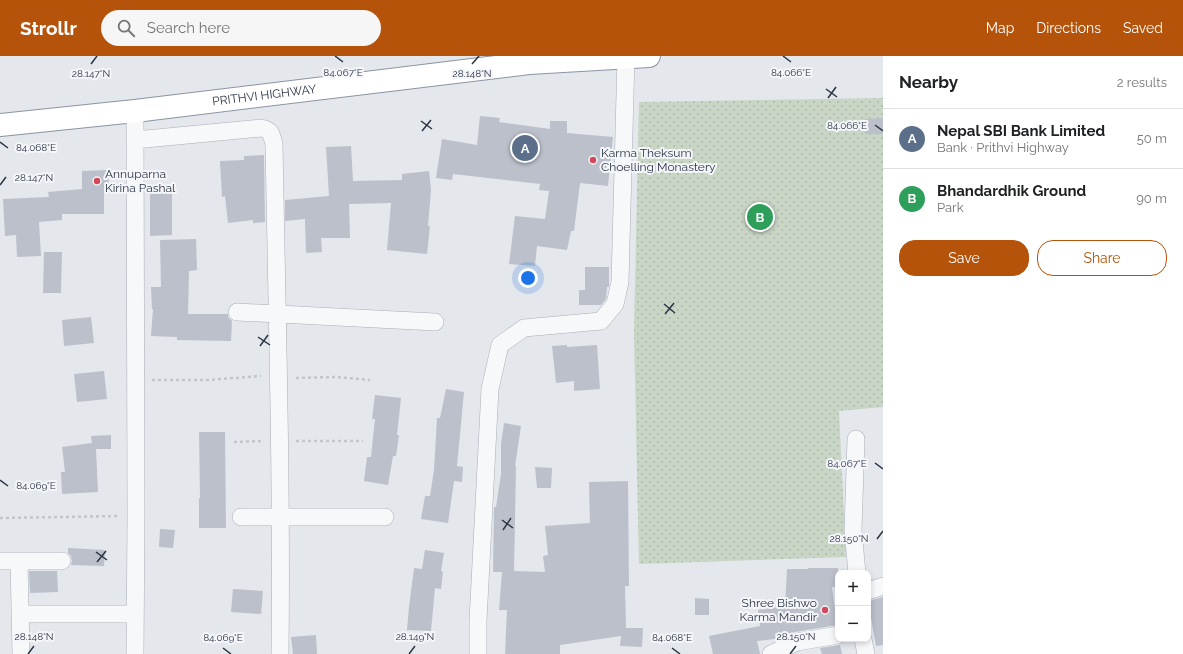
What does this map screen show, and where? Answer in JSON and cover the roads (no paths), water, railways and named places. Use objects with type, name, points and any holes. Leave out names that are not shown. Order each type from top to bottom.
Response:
[{"type":"highway","name":"PRITHVI HIGHWAY","points":[[0,125],[135,111],[529,63],[649,56]]},
{"type":"street","points":[[478,654],[478,621],[490,389],[500,345],[524,328],[601,321],[615,304],[620,282],[626,57]]},
{"type":"street","points":[[135,111],[135,654]]},
{"type":"street","points":[[135,140],[261,128],[267,129],[272,134],[274,144],[279,378],[281,517],[280,654]]},
{"type":"street","points":[[237,312],[435,322]]},
{"type":"street","points":[[856,439],[853,530],[857,570]]},
{"type":"street","points":[[241,517],[385,517]]},
{"type":"street","points":[[0,561],[62,561]]},
{"type":"street","points":[[19,561],[21,654]]},
{"type":"street","points":[[871,590],[883,586]]},
{"type":"street","points":[[20,614],[135,614]]},
{"type":"street","points":[[771,654],[797,642],[835,636]]},
{"type":"street","points":[[864,642],[866,654]]},
{"type":"place","name":"Nepal SBI Bank Limited","points":[[525,148]]},
{"type":"place","name":"Karma Theksum Choelling Monastery","points":[[593,160]]},
{"type":"place","name":"Annuparna Kirina Pashal","points":[[97,181]]},
{"type":"place","name":"Bhandardhik Ground","points":[[760,217]]},
{"type":"place","name":"Shree Bishwo Karma Mandir","points":[[825,610]]}]
